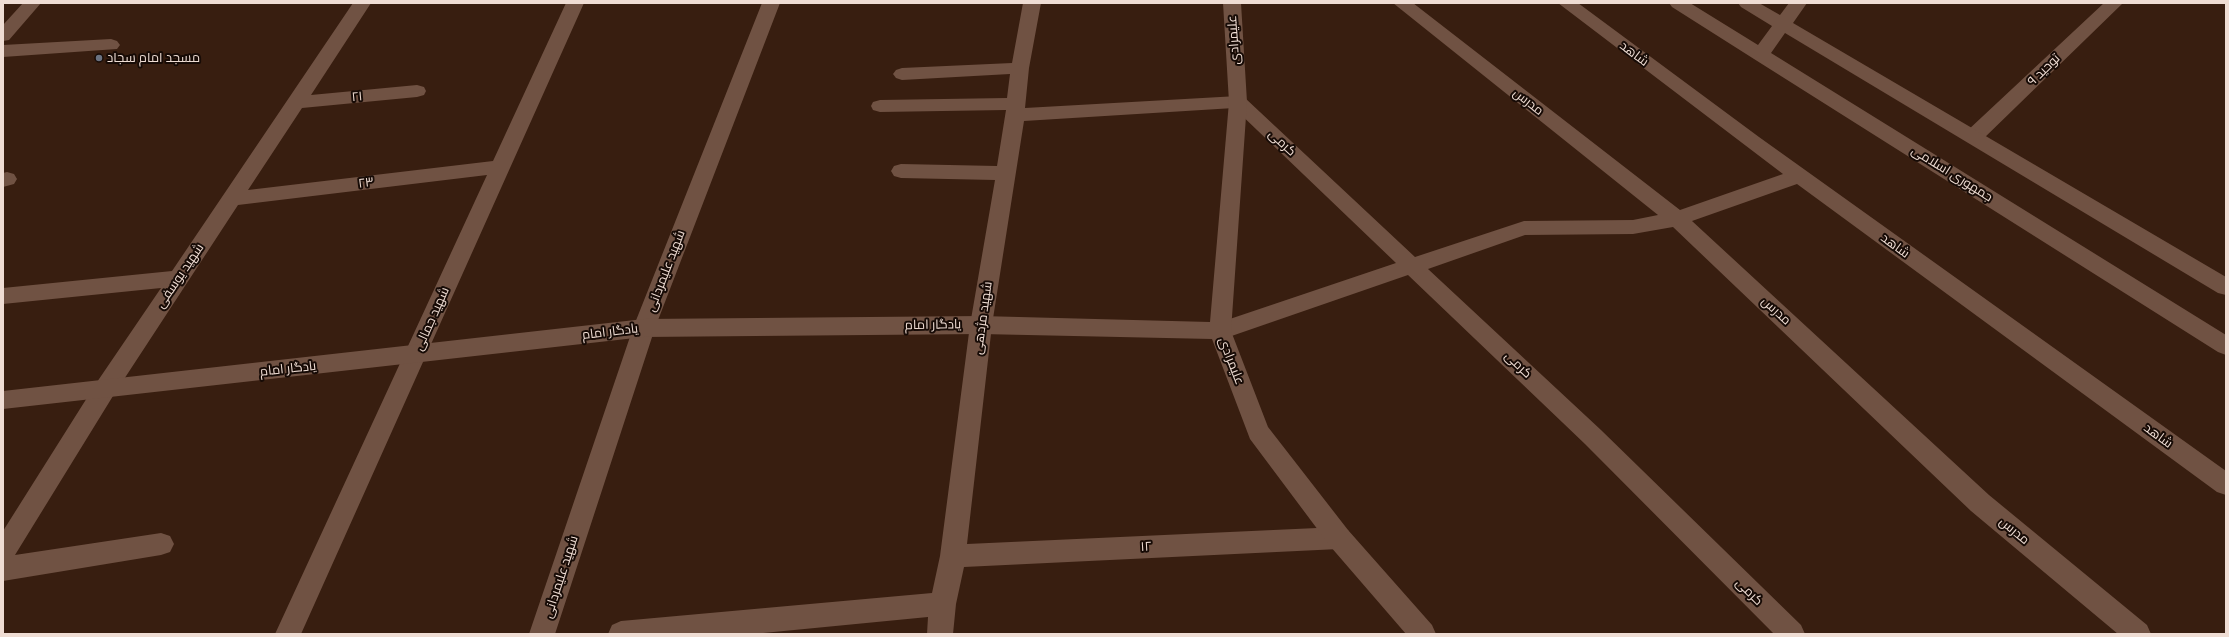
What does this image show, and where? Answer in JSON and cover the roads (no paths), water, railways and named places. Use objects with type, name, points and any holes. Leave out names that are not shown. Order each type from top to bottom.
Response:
[{"type":"street","points":[[3,36],[32,3]]},
{"type":"street","name":"شهید یوسفی","points":[[3,553],[105,389],[362,3]]},
{"type":"street","name":"شهید جمالی","points":[[288,634],[575,3]]},
{"type":"street","name":"شهید علیمردانی","points":[[542,634],[644,328],[771,3]]},
{"type":"street","name":"شهید مژدهی","points":[[940,634],[943,604],[954,556],[981,325],[1006,173],[1020,68],[1032,3]]},
{"type":"street","name":"علیمرادی","points":[[1232,3],[1238,102],[1220,331],[1258,432],[1339,538],[1423,634]]},
{"type":"street","name":"مدرس","points":[[1402,3],[1677,219],[1980,503],[2138,634]]},
{"type":"street","name":"شاهد","points":[[1567,3],[1799,176],[2226,485]]},
{"type":"street","name":"جمهوری اسلامی","points":[[1678,3],[2226,346]]},
{"type":"street","points":[[1747,3],[1974,136],[2226,287]]},
{"type":"street","points":[[1760,55],[1798,3]]},
{"type":"street","name":"توحید ۹","points":[[1974,136],[2114,3]]},
{"type":"street","points":[[3,51],[111,45]]},
{"type":"street","points":[[902,74],[1020,68]]},
{"type":"street","name":"۲۱","points":[[296,102],[417,91]]},
{"type":"street","points":[[880,106],[1015,110],[1238,102]]},
{"type":"street","name":"کرمی","points":[[1238,102],[1593,438],[1792,634]]},
{"type":"street","name":"۲۳","points":[[231,199],[501,167]]},
{"type":"street","points":[[901,171],[1006,173]]},
{"type":"street","points":[[1220,331],[1524,228],[1633,227],[1677,219],[1799,176]]},
{"type":"street","points":[[3,296],[179,278]]},
{"type":"street","name":"یادگار امام","points":[[3,400],[415,355],[644,328],[981,325],[1220,331]]},
{"type":"street","name":"۱۲","points":[[954,556],[1339,538]]},
{"type":"street","points":[[3,569],[161,544]]},
{"type":"street","points":[[621,634],[943,604]]},
{"type":"place","name":"مسجد امام سجاد","points":[[99,58]]}]
